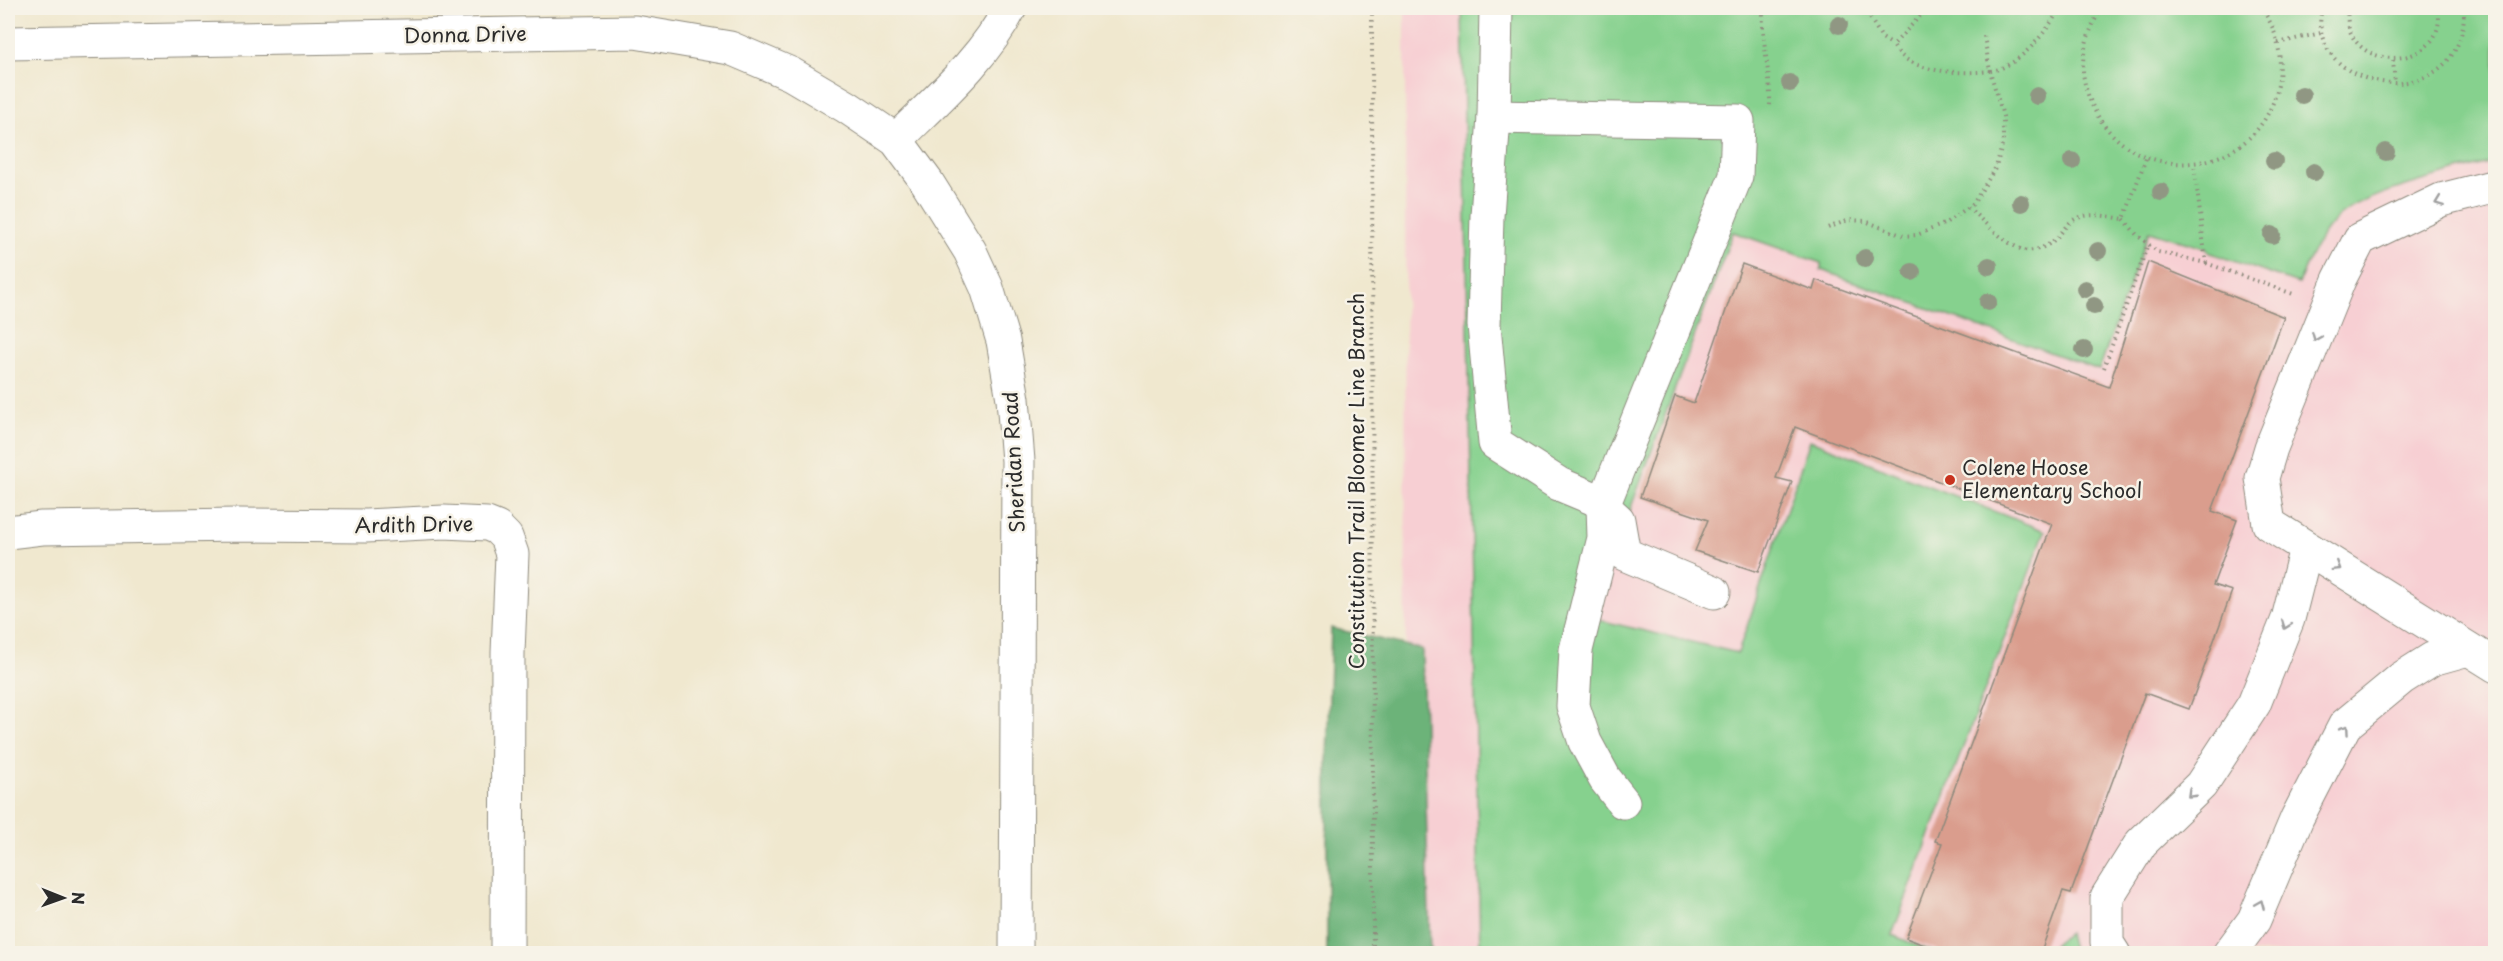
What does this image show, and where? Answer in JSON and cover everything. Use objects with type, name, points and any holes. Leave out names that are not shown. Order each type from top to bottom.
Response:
[{"type":"street","points":[[896,140],[964,71],[1002,24],[1010,8]]},
{"type":"street","points":[[1496,8],[1494,117],[1487,216],[1484,325],[1495,443],[1560,484],[1595,498],[1618,520],[1624,554],[1714,591]]},
{"type":"street","name":"Donna Drive","points":[[8,43],[635,32],[730,48],[791,74],[847,107],[896,140]]},
{"type":"street","points":[[1494,117],[1738,121],[1736,176],[1604,506],[1604,538],[1576,650],[1573,706],[1590,751],[1605,779],[1623,802]]},
{"type":"street","name":"Sheridan Road","points":[[896,140],[927,182],[970,251],[987,288],[1003,341],[1013,399],[1018,461],[1016,954]]},
{"type":"street","points":[[2496,186],[2441,200],[2360,239],[2335,290],[2271,448],[2262,478],[2269,524],[2496,666]]},
{"type":"street","name":"Ardith Drive","points":[[8,532],[42,528],[366,526],[444,522],[487,524],[497,528],[506,537],[512,554],[508,653],[507,954]]},
{"type":"street","points":[[2114,954],[2107,943],[2107,897],[2141,843],[2201,785],[2254,704],[2288,619],[2306,548]]},
{"type":"street","points":[[2229,954],[2254,920],[2297,818],[2345,725],[2402,678],[2432,659],[2468,649]]},
{"type":"path","name":"Constitution Trail Bloomer Line Branch","points":[[1372,8],[1373,954]]},
{"type":"path","points":[[1864,8],[1882,38],[1893,45],[1898,53],[1911,62],[1951,73],[2002,70],[2050,27],[2060,8]]},
{"type":"path","points":[[2101,8],[2088,34],[2083,64],[2087,94],[2100,121],[2120,143],[2146,158],[2170,164],[2194,164],[2221,157],[2244,142],[2263,122],[2275,98],[2281,70],[2278,43],[2270,19],[2261,8]]},
{"type":"path","points":[[2322,8],[2322,32],[2331,53],[2349,71],[2372,82],[2395,84],[2426,77],[2452,55],[2462,29],[2464,8]]},
{"type":"path","points":[[2398,8],[2348,9],[2352,33],[2366,50],[2379,57],[2393,60],[2414,54],[2431,39],[2438,26],[2438,8]]},
{"type":"path","points":[[1893,45],[1921,15]]},
{"type":"path","points":[[2278,43],[2322,32]]},
{"type":"path","points":[[1828,228],[1848,219],[1865,221],[1904,236],[1917,235],[1944,224],[1973,204],[1996,167],[2003,142],[2003,116],[1990,71],[1984,36]]},
{"type":"path","points":[[2393,60],[2395,84]]},
{"type":"path","points":[[2124,219],[2146,158]]},
{"type":"path","points":[[2194,164],[2206,263]]},
{"type":"path","points":[[1968,207],[1989,228],[2023,250],[2045,248],[2056,239],[2067,224],[2078,218],[2097,215],[2124,219],[2158,252],[2206,263],[2297,296]]},
{"type":"path","points":[[2104,368],[2148,244]]},
{"type":"shaded area","name":"Colene Hoose Elementary School","points":[[1405,8],[2495,8],[2495,953],[1406,953]]},
{"type":"green space","points":[[1462,8],[2495,8],[2495,161],[2384,193],[2345,212],[2321,237],[2298,284],[2208,252],[2207,249],[2149,231],[2099,370],[1821,270],[1821,263],[1733,232],[1590,618],[1738,653],[1810,440],[2045,531],[1892,935],[1935,953],[1480,953]]},
{"type":"green space","points":[[1331,628],[1422,649],[1430,953],[1327,953],[1327,762]]},
{"type":"green space","points":[[2068,933],[2073,953],[2051,953],[2055,943]]},
{"type":"building","points":[[2148,262],[2284,317],[2212,511],[2237,520],[2213,585],[2232,591],[2189,709],[2145,693],[2071,893],[2063,891],[2040,954],[1947,954],[1906,938],[1942,843],[1935,841],[2052,524],[1795,427],[1776,478],[1792,482],[1758,572],[1695,551],[1708,520],[1640,497],[1675,396],[1694,403],[1742,264],[1813,290],[1816,280],[2109,387]]},
{"type":"place","name":"Colene Hoose Elementary School","points":[[1950,480]]}]
